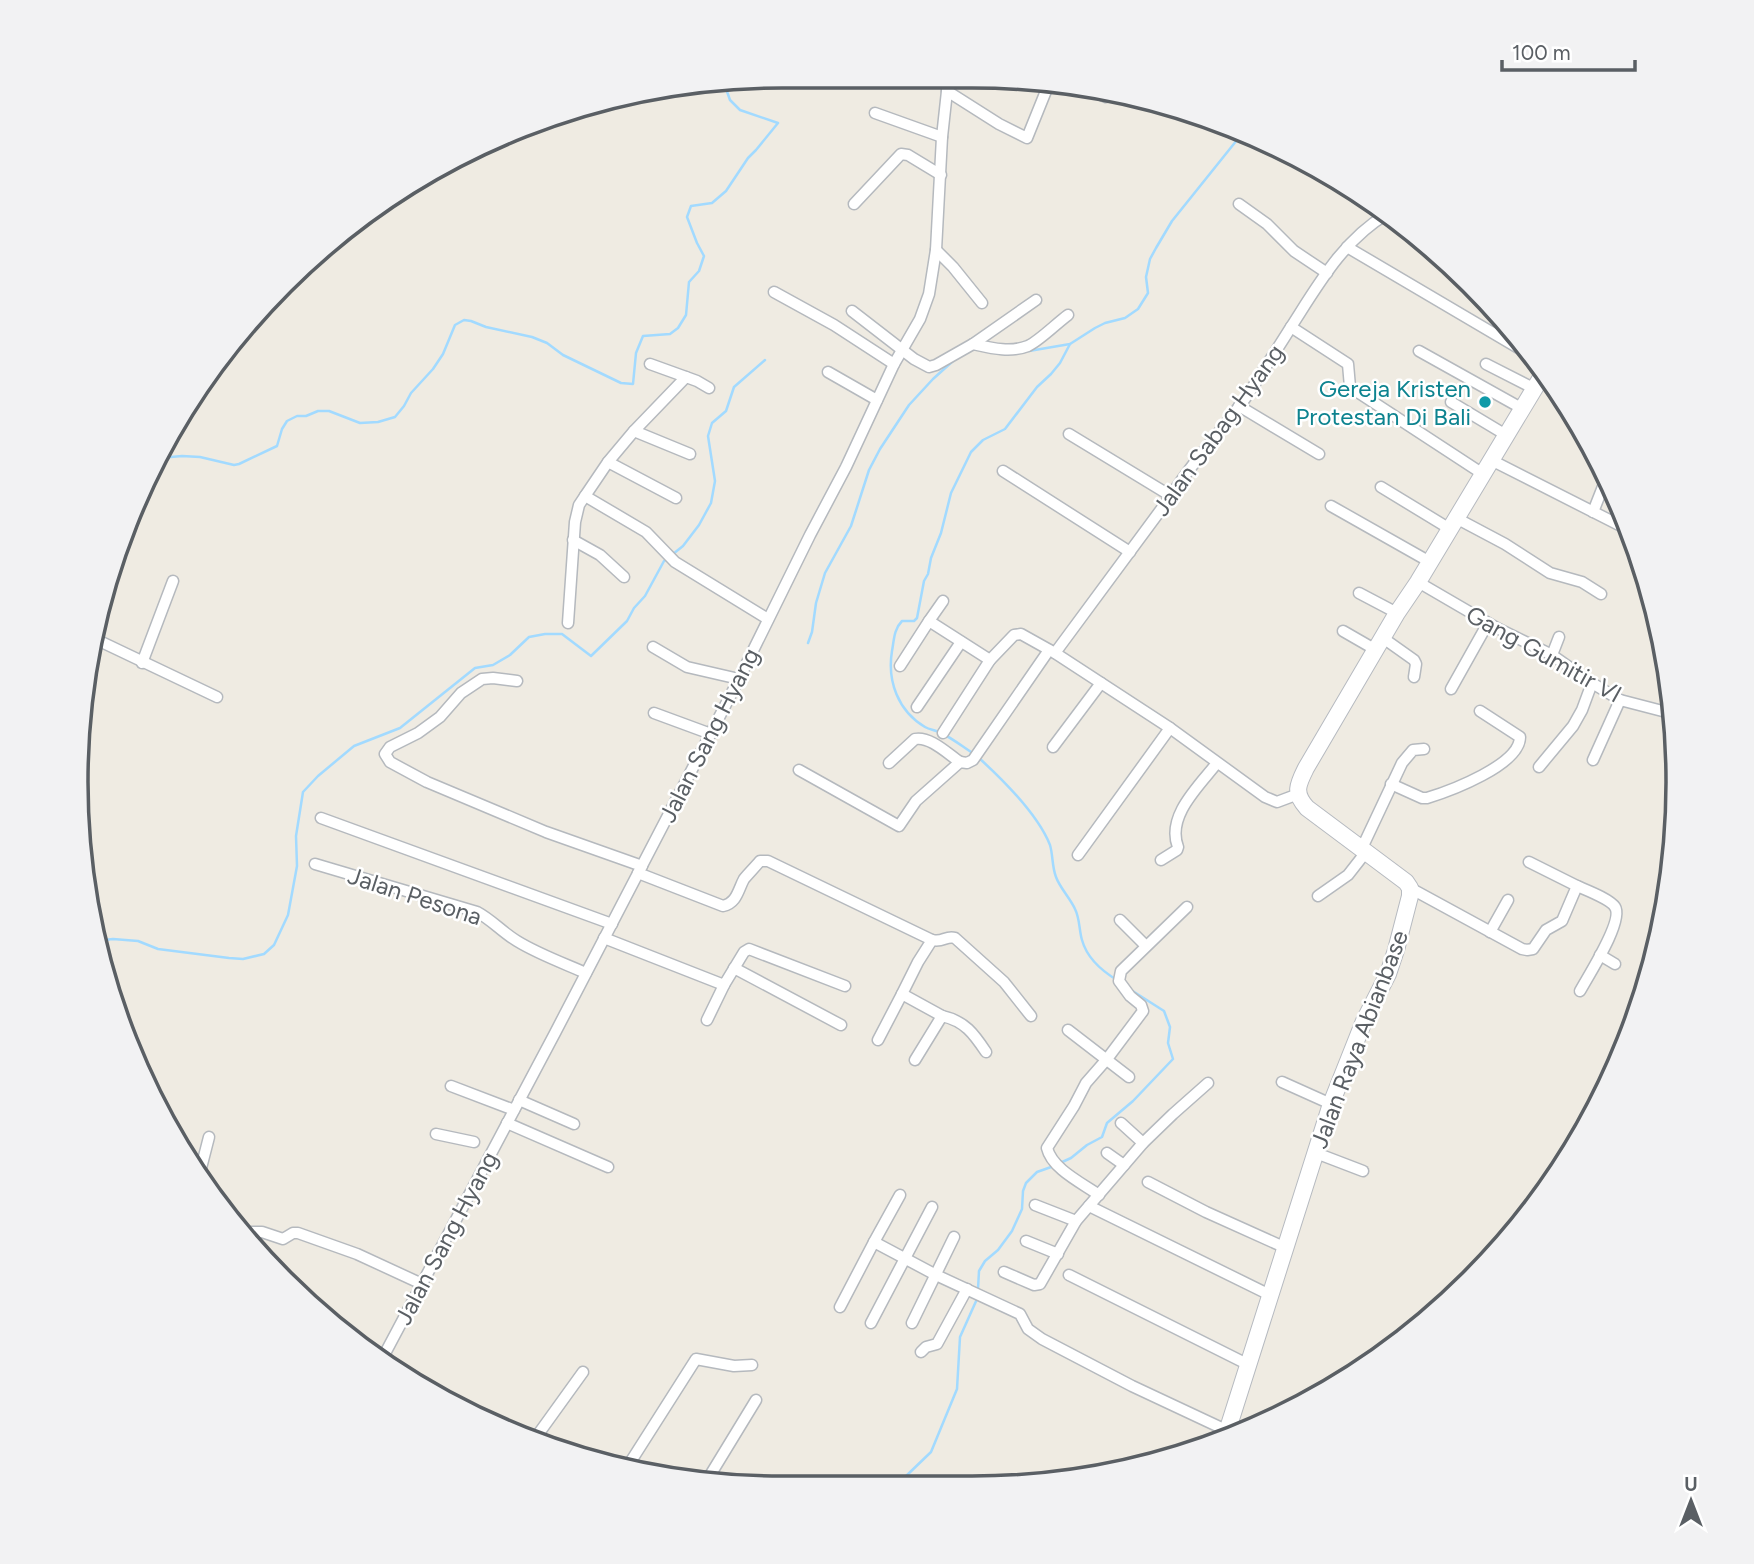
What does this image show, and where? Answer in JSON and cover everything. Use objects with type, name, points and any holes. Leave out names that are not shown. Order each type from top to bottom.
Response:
[{"type":"main road","points":[[1410,888],[1406,882],[1307,808],[1299,795],[1299,784],[1379,644],[1539,382]]},
{"type":"main road","name":"Jalan Raya Abianbase","points":[[1229,1427],[1331,1104],[1364,1021],[1388,974],[1404,922],[1410,888]]},
{"type":"street","name":"Jalan Sang Hyang","points":[[387,1352],[711,734],[894,364],[925,308],[936,250],[947,88]]},
{"type":"street","points":[[950,88],[999,124],[1027,138],[1046,92]]},
{"type":"street","points":[[875,113],[942,137]]},
{"type":"street","points":[[854,204],[901,154],[908,155],[940,176]]},
{"type":"street","points":[[1239,204],[1266,224],[1294,251],[1327,272]]},
{"type":"street","name":"Jalan Sabag Hyang","points":[[799,770],[899,826],[916,801],[960,762],[973,760],[1052,651],[1130,552],[1186,472],[1239,407],[1327,272],[1347,247],[1378,219]]},
{"type":"street","points":[[1347,247],[1510,343]]},
{"type":"street","points":[[936,250],[982,303]]},
{"type":"street","points":[[774,292],[834,325],[894,364]]},
{"type":"street","points":[[852,311],[914,359],[929,367],[973,344],[1036,300]]},
{"type":"street","points":[[973,344],[998,349],[1029,345],[1068,315]]},
{"type":"street","points":[[1292,327],[1348,363],[1350,387],[1487,467],[1617,524]]},
{"type":"street","points":[[1419,351],[1523,409]]},
{"type":"street","points":[[650,364],[709,388]]},
{"type":"street","points":[[1486,364],[1535,389]]},
{"type":"street","points":[[828,372],[877,400]]},
{"type":"street","points":[[568,623],[576,513],[608,462],[686,377]]},
{"type":"street","points":[[1451,402],[1507,435]]},
{"type":"street","points":[[1239,407],[1319,454]]},
{"type":"street","points":[[634,431],[690,454]]},
{"type":"street","points":[[1069,434],[1171,496]]},
{"type":"street","points":[[608,462],[676,498]]},
{"type":"street","points":[[1003,471],[1130,552]]},
{"type":"street","points":[[1381,487],[1453,523],[1505,544],[1550,573],[1582,582],[1601,594]]},
{"type":"street","points":[[1593,512],[1602,490]]},
{"type":"street","points":[[585,496],[646,532],[671,557],[768,619]]},
{"type":"street","points":[[1331,506],[1430,562]]},
{"type":"street","points":[[573,540],[600,555],[624,577]]},
{"type":"street","points":[[142,663],[173,581]]},
{"type":"street","name":"Gang Gumitir VI","points":[[1418,582],[1488,623],[1552,654],[1620,700],[1663,711]]},
{"type":"street","points":[[1359,593],[1398,613]]},
{"type":"street","points":[[900,666],[943,601]]},
{"type":"street","points":[[929,621],[990,660]]},
{"type":"street","points":[[1451,689],[1488,623]]},
{"type":"street","points":[[1343,631],[1414,660],[1414,677]]},
{"type":"street","points":[[943,733],[990,660],[1014,635],[1024,635],[1170,728],[1274,802],[1299,795]]},
{"type":"street","points":[[1552,654],[1559,637]]},
{"type":"street","points":[[917,707],[961,642]]},
{"type":"street","points":[[102,643],[217,697]]},
{"type":"street","points":[[653,647],[687,667],[739,679]]},
{"type":"street","points":[[517,681],[482,679],[461,693],[440,717],[418,733],[390,747],[385,754],[386,759],[426,782],[723,906],[733,902],[746,878],[760,861],[773,862],[932,940],[940,942],[955,938],[1004,982],[1031,1016]]},
{"type":"street","points":[[1053,747],[1101,683]]},
{"type":"street","points":[[1539,767],[1573,726],[1592,683]]},
{"type":"street","points":[[1593,760],[1620,700]]},
{"type":"street","points":[[1391,784],[1427,798],[1476,780],[1504,762],[1520,744],[1520,737],[1480,711]]},
{"type":"street","points":[[654,713],[711,734]]},
{"type":"street","points":[[1078,855],[1170,728]]},
{"type":"street","points":[[889,764],[918,738],[926,740],[960,762]]},
{"type":"street","points":[[1318,896],[1348,875],[1364,850],[1391,784],[1408,754],[1413,750],[1424,749]]},
{"type":"street","points":[[1161,860],[1177,850],[1175,828],[1183,808],[1217,763]]},
{"type":"street","points":[[321,818],[612,924]]},
{"type":"street","points":[[1530,862],[1616,908],[1616,920],[1580,990]]},
{"type":"street","name":"Jalan Pesona","points":[[316,864],[477,912],[518,942],[586,973]]},
{"type":"street","points":[[1410,888],[1527,950],[1533,949],[1546,930],[1562,921],[1577,886]]},
{"type":"street","points":[[1490,932],[1508,900]]},
{"type":"street","points":[[1099,1195],[1058,1165],[1047,1152],[1047,1148],[1086,1083],[1143,1011],[1142,1005],[1130,996],[1119,981],[1121,971],[1186,907]]},
{"type":"street","points":[[1120,920],[1146,946]]},
{"type":"street","points":[[604,938],[723,985]]},
{"type":"street","points":[[878,1040],[932,940]]},
{"type":"street","points":[[707,1020],[723,985],[744,952],[749,949],[845,986]]},
{"type":"street","points":[[1600,955],[1615,964]]},
{"type":"street","points":[[734,968],[841,1026]]},
{"type":"street","points":[[902,994],[966,1026],[986,1052]]},
{"type":"street","points":[[915,1060],[942,1016]]},
{"type":"street","points":[[1068,1030],[1129,1077]]},
{"type":"street","points":[[1282,1082],[1331,1104]]},
{"type":"street","points":[[1004,1272],[1037,1286],[1040,1284],[1076,1221],[1143,1143],[1208,1083]]},
{"type":"street","points":[[451,1086],[574,1124]]},
{"type":"street","points":[[507,1123],[608,1167]]},
{"type":"street","points":[[1121,1123],[1143,1143]]},
{"type":"street","points":[[436,1134],[474,1142]]},
{"type":"street","points":[[202,1163],[209,1138]]},
{"type":"street","points":[[1107,1153],[1124,1165]]},
{"type":"street","points":[[1316,1153],[1363,1171]]},
{"type":"street","points":[[1148,1182],[1286,1248]]},
{"type":"street","points":[[840,1307],[900,1195]]},
{"type":"street","points":[[1035,1205],[1076,1221]]},
{"type":"street","points":[[1089,1206],[1272,1296]]},
{"type":"street","points":[[871,1323],[932,1207]]},
{"type":"street","points":[[253,1232],[283,1239],[298,1233],[357,1254],[422,1284]]},
{"type":"street","points":[[912,1323],[954,1237]]},
{"type":"street","points":[[1026,1241],[1058,1254]]},
{"type":"street","points":[[874,1242],[936,1275],[1020,1314],[1028,1329],[1042,1339],[1220,1431]]},
{"type":"street","points":[[1069,1275],[1249,1365]]},
{"type":"street","points":[[921,1352],[926,1347],[937,1344],[968,1290]]},
{"type":"street","points":[[632,1460],[696,1359],[734,1366],[751,1364]]},
{"type":"street","points":[[539,1433],[583,1372]]},
{"type":"street","points":[[712,1473],[756,1400]]},
{"type":"waterway","points":[[169,457],[200,457],[239,464],[277,446],[287,421],[318,411],[329,411],[360,423],[395,417],[443,354],[455,325],[464,320],[532,337],[621,383],[633,384],[636,353],[643,336],[670,334],[678,328],[686,315],[689,282],[699,271],[704,256],[687,217],[691,206],[712,203],[726,191],[748,158],[778,123],[740,110],[730,100],[726,90]]},
{"type":"waterway","points":[[1029,351],[1070,344],[1095,328],[1125,318],[1138,309],[1148,293],[1146,277],[1150,259],[1172,221],[1237,140]]},
{"type":"waterway","points":[[974,754],[945,735],[925,727],[901,704],[891,673],[895,635],[902,621],[914,621],[917,618],[924,581],[941,533],[951,493],[971,452],[983,440],[1005,429],[1037,387],[1060,363],[1070,344]]},
{"type":"waterway","points":[[673,554],[683,546],[699,525],[711,503],[715,481],[708,436],[712,423],[726,411],[734,387],[765,360]]},
{"type":"waterway","points":[[808,643],[825,573],[851,526],[869,470],[909,405],[953,361]]},
{"type":"waterway","points":[[106,940],[138,941],[158,949],[229,958],[243,959],[264,954],[274,945],[288,915],[297,866],[296,836],[303,792],[318,776],[354,746],[400,728],[475,668],[493,665],[510,655],[529,637],[562,634],[591,656],[627,621],[668,558]]},
{"type":"waterway","points":[[979,758],[1019,798],[1037,822],[1050,845],[1056,877],[1077,913],[1087,953],[1117,980]]},
{"type":"waterway","points":[[1060,1163],[1102,1137],[1107,1123],[1133,1101],[1173,1059],[1168,1043],[1170,1027],[1164,1011],[1131,990]]},
{"type":"waterway","points":[[978,1289],[979,1271],[1012,1231],[1022,1209],[1026,1183],[1037,1172],[1054,1166]]},
{"type":"waterway","points":[[906,1476],[931,1452],[957,1389],[960,1337],[977,1299]]},
{"type":"place","name":"Gereja Kristen Protestan Di Bali","points":[[1485,402]]}]
